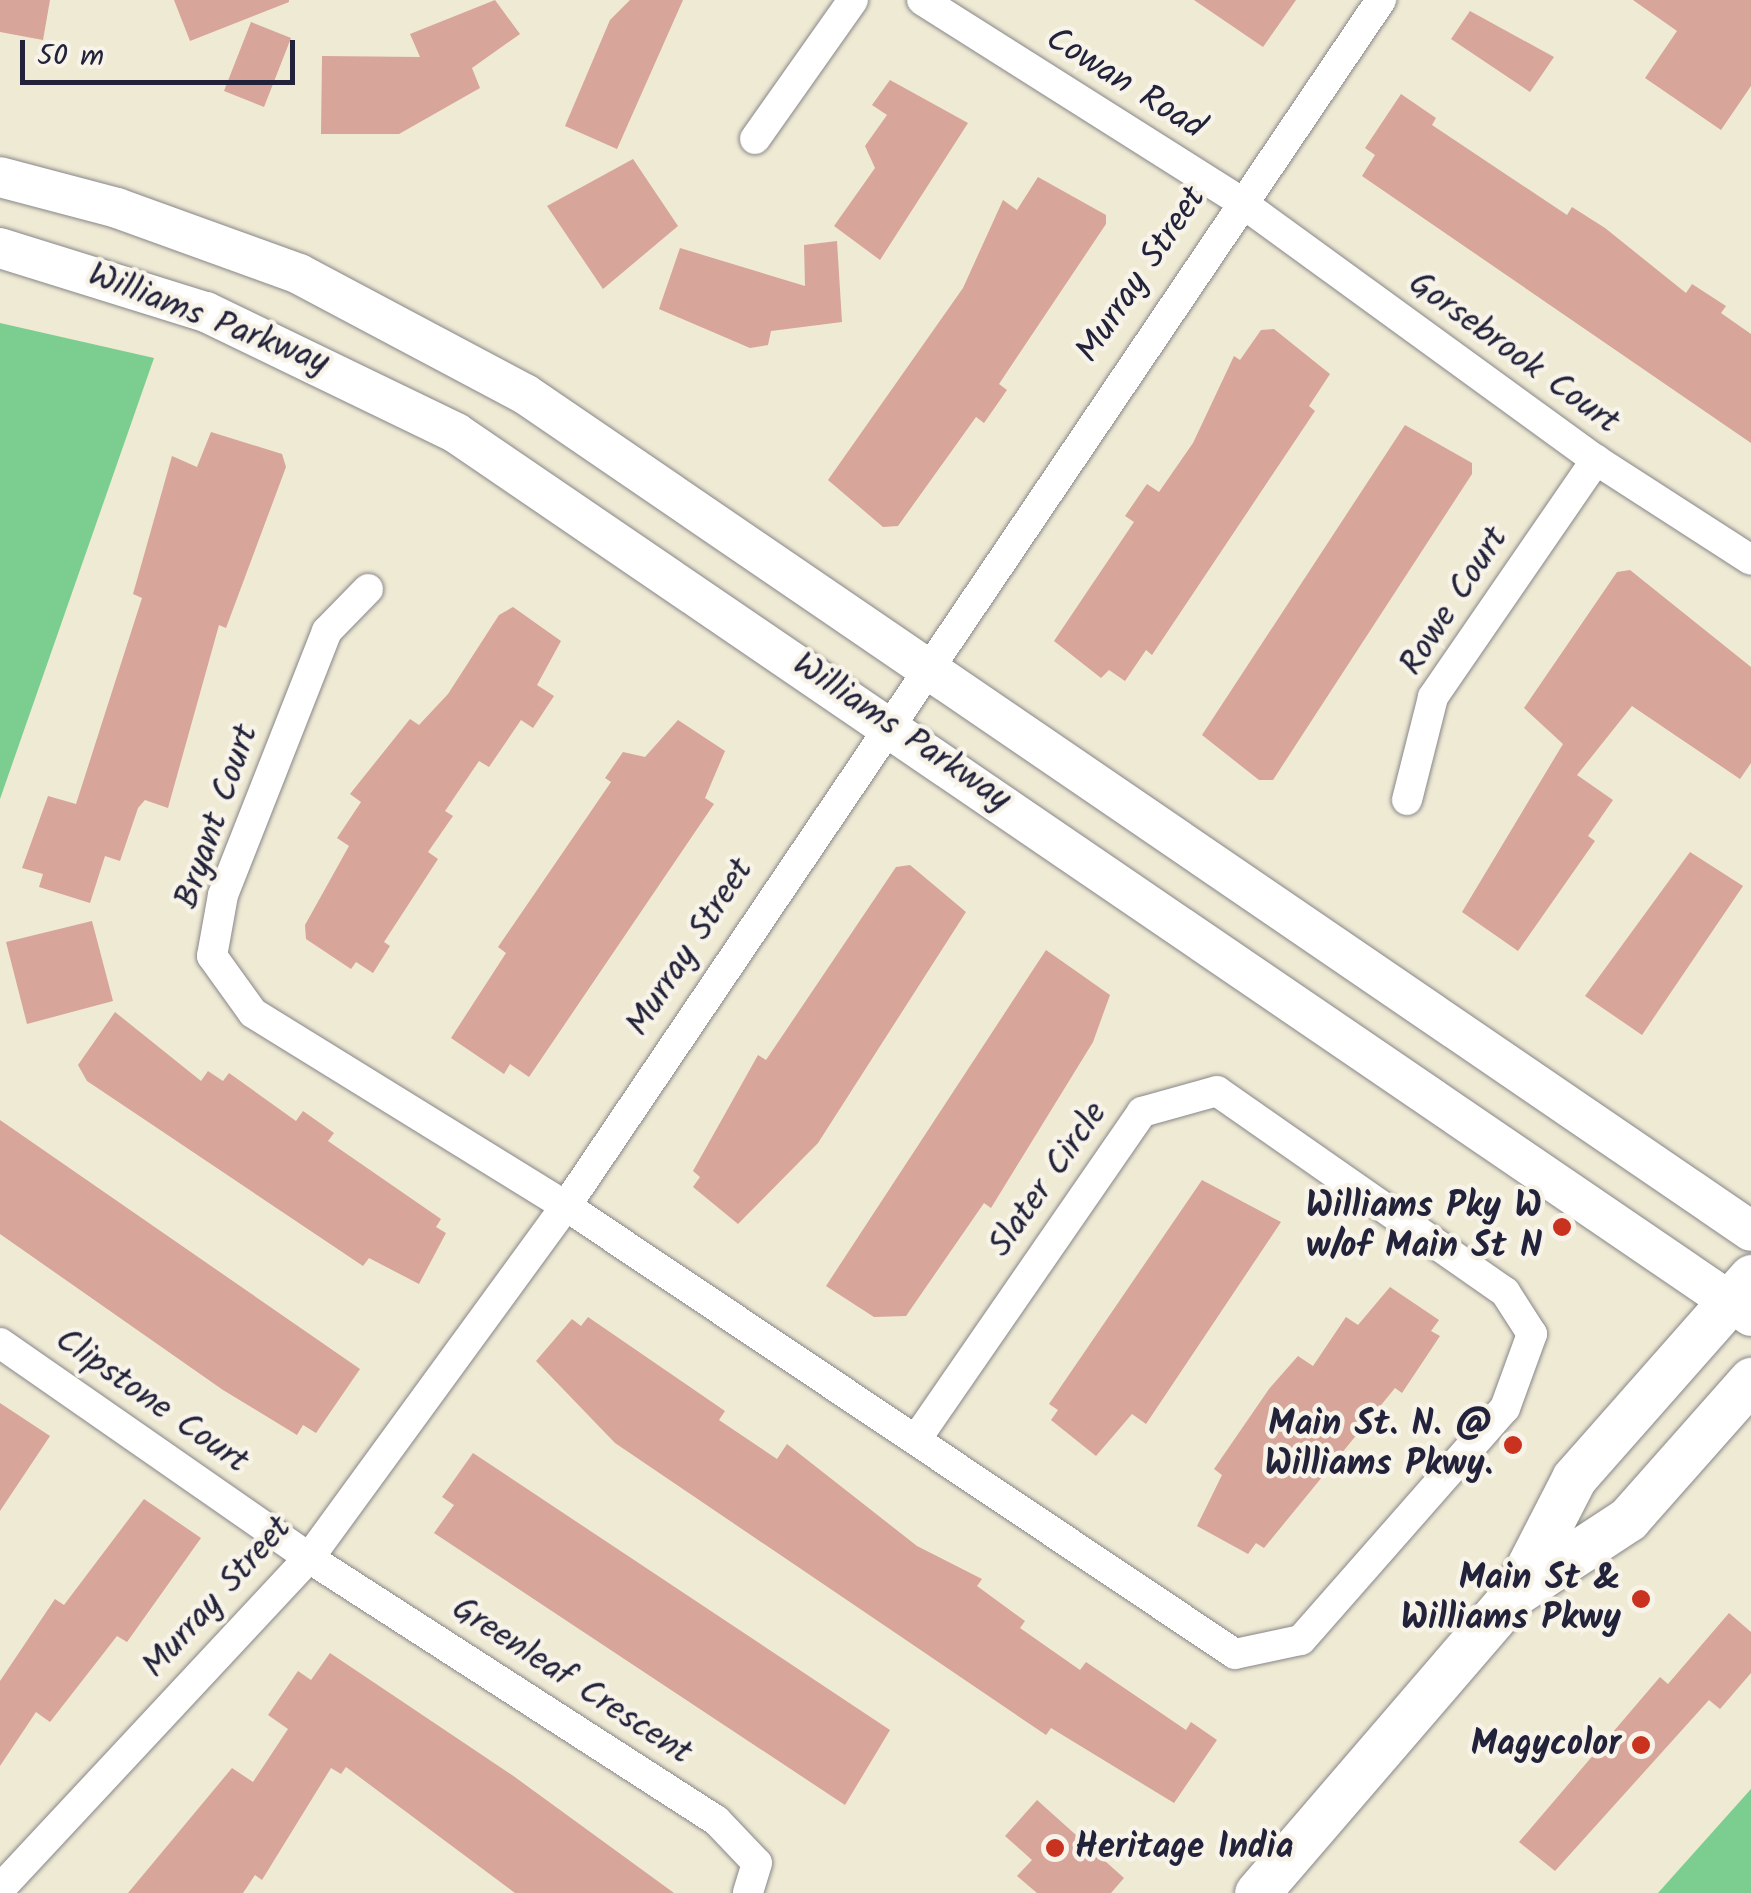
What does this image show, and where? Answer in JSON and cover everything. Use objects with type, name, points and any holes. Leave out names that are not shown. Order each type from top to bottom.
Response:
[{"type":"main road","name":"Williams Parkway","points":[[0,177],[208,238],[398,322],[525,394],[1751,1231]]},
{"type":"main road","name":"Williams Parkway","points":[[0,248],[206,312],[378,390],[548,492],[1744,1298]]},
{"type":"main road","points":[[1258,1893],[1515,1593],[1574,1478],[1744,1298]]},
{"type":"main road","points":[[1515,1593],[1628,1519],[1751,1380]]},
{"type":"street","points":[[755,138],[852,0]]},
{"type":"street","name":"Cowan Road","points":[[922,0],[1238,200]]},
{"type":"street","name":"Murray Street","points":[[0,1888],[309,1558],[566,1206],[885,722],[1238,200],[1381,0]]},
{"type":"street","name":"Gorsebrook Court","points":[[1238,200],[1596,460],[1751,560]]},
{"type":"street","name":"Rowe Court","points":[[1407,800],[1434,696],[1596,460]]},
{"type":"street","name":"Bryant Court","points":[[368,589],[327,630],[223,895],[212,956],[253,1013],[566,1206]]},
{"type":"street","name":"Slater Circle","points":[[566,1206],[1235,1654],[1300,1640],[1504,1408],[1532,1334],[1505,1292],[1217,1091],[1142,1112],[917,1438]]},
{"type":"street","name":"Clipstone Court","points":[[0,1343],[309,1558]]},
{"type":"street","name":"Greenleaf Crescent","points":[[309,1558],[716,1820],[758,1863],[748,1893]]},
{"type":"green space","points":[[0,323],[154,358],[0,799]]},
{"type":"green space","points":[[1751,1789],[1751,1893],[1658,1893]]},
{"type":"building","points":[[0,0],[50,0],[43,40],[0,32]]},
{"type":"building","points":[[174,0],[289,0],[289,2],[190,41]]},
{"type":"building","points":[[495,0],[520,34],[472,68],[480,88],[399,134],[321,134],[322,56],[420,57],[410,34]]},
{"type":"building","points":[[630,0],[683,0],[617,149],[565,126],[610,20]]},
{"type":"building","points":[[1194,0],[1296,0],[1263,47]]},
{"type":"building","points":[[1633,0],[1751,0],[1751,86],[1721,130],[1645,78],[1677,31]]},
{"type":"building","points":[[1470,11],[1554,57],[1530,92],[1451,39]]},
{"type":"building","points":[[251,22],[291,38],[264,107],[224,91]]},
{"type":"building","points":[[890,80],[968,123],[880,260],[834,226],[875,168],[865,146],[887,115],[872,105]]},
{"type":"building","points":[[1401,94],[1436,118],[1432,125],[1567,215],[1572,207],[1605,228],[1686,293],[1692,284],[1726,306],[1721,313],[1751,334],[1751,443],[1362,176],[1375,155],[1365,148]]},
{"type":"building","points":[[633,159],[678,226],[603,289],[547,206]]},
{"type":"building","points":[[1038,177],[1106,215],[1106,224],[999,384],[1007,390],[984,423],[976,417],[898,526],[883,527],[828,480],[963,288],[1003,200],[1017,210]]},
{"type":"building","points":[[837,241],[842,322],[771,331],[768,345],[750,348],[659,309],[680,248],[805,286],[804,245]]},
{"type":"building","points":[[1274,329],[1330,374],[1309,406],[1315,411],[1152,655],[1146,650],[1125,681],[1109,670],[1101,678],[1054,641],[1134,522],[1125,516],[1147,484],[1159,492],[1193,443],[1234,356],[1240,360],[1261,330]]},
{"type":"building","points":[[1405,425],[1472,463],[1472,474],[1273,780],[1259,780],[1202,735]]},
{"type":"building","points":[[211,432],[282,454],[286,467],[226,628],[219,625],[168,808],[145,800],[138,808],[120,861],[105,856],[90,903],[39,887],[43,874],[22,868],[48,796],[76,804],[142,598],[133,594],[172,456],[197,467]]},
{"type":"building","points":[[1630,570],[1751,667],[1751,763],[1740,779],[1632,706],[1577,775],[1613,800],[1588,836],[1595,841],[1518,951],[1462,912],[1563,744],[1524,708],[1617,572]]},
{"type":"building","points":[[513,607],[561,641],[537,685],[554,696],[533,728],[521,720],[489,767],[479,761],[445,811],[453,816],[428,852],[438,859],[384,942],[390,946],[373,973],[356,962],[351,969],[306,939],[305,925],[349,846],[337,838],[361,802],[350,794],[410,719],[419,725],[448,694],[499,615]]},
{"type":"building","points":[[678,720],[725,751],[705,798],[714,804],[529,1077],[510,1064],[504,1074],[451,1038],[506,953],[498,947],[611,782],[605,778],[623,752],[645,757]]},
{"type":"building","points":[[1690,852],[1743,886],[1642,1035],[1585,996]]},
{"type":"building","points":[[910,865],[966,912],[818,1143],[738,1224],[693,1187],[700,1177],[693,1171],[758,1055],[766,1060],[896,867]]},
{"type":"building","points":[[92,921],[113,1001],[27,1024],[6,942]]},
{"type":"building","points":[[1046,950],[1110,995],[1093,1042],[991,1208],[984,1203],[906,1316],[874,1317],[826,1286]]},
{"type":"building","points":[[115,1012],[201,1081],[208,1071],[223,1081],[229,1073],[296,1121],[303,1111],[334,1133],[328,1141],[441,1219],[436,1227],[446,1233],[419,1284],[369,1258],[363,1266],[87,1081],[78,1065]]},
{"type":"building","points":[[0,1120],[360,1369],[316,1433],[303,1425],[297,1435],[223,1390],[0,1234]]},
{"type":"building","points":[[1202,1180],[1281,1222],[1146,1424],[1132,1414],[1096,1456],[1051,1420],[1058,1410],[1049,1404]]},
{"type":"building","points":[[1390,1287],[1439,1320],[1431,1331],[1440,1336],[1402,1393],[1395,1388],[1264,1548],[1256,1543],[1248,1554],[1197,1526],[1222,1475],[1214,1469],[1269,1389],[1298,1356],[1313,1366],[1346,1317],[1358,1325]]},
{"type":"building","points":[[588,1317],[725,1411],[719,1420],[777,1459],[787,1444],[917,1546],[982,1579],[977,1586],[1025,1621],[1020,1628],[1080,1670],[1086,1662],[1186,1730],[1191,1722],[1217,1740],[1174,1803],[1051,1728],[1046,1735],[615,1443],[536,1361],[572,1319],[581,1326]]},
{"type":"building","points":[[0,1403],[50,1436],[0,1511]]},
{"type":"building","points":[[473,1453],[890,1730],[845,1805],[434,1533],[454,1505],[442,1497]]},
{"type":"building","points":[[144,1499],[201,1538],[127,1642],[117,1636],[50,1722],[36,1712],[0,1766],[0,1681],[55,1599],[64,1605]]},
{"type":"building","points":[[1729,1613],[1751,1632],[1751,1673],[1720,1709],[1709,1700],[1555,1871],[1519,1842],[1660,1677],[1668,1684]]},
{"type":"building","points":[[330,1653],[512,1775],[674,1893],[515,1893],[346,1767],[341,1774],[331,1768],[262,1880],[255,1875],[243,1893],[128,1893],[232,1768],[253,1782],[288,1729],[268,1715],[298,1671],[311,1680]]},
{"type":"building","name":"Heritage India","points":[[1037,1800],[1124,1878],[1111,1893],[1037,1893],[1017,1876],[1032,1860],[1005,1836]]},
{"type":"place","name":"Williams Pky W w/of Main St N","points":[[1562,1227]]},
{"type":"place","name":"Main St. N. @ Williams Pkwy.","points":[[1513,1445]]},
{"type":"place","name":"Main St & Williams Pkwy","points":[[1641,1599]]},
{"type":"place","name":"Magycolor","points":[[1641,1745]]},
{"type":"place","name":"Heritage India","points":[[1055,1848]]}]
